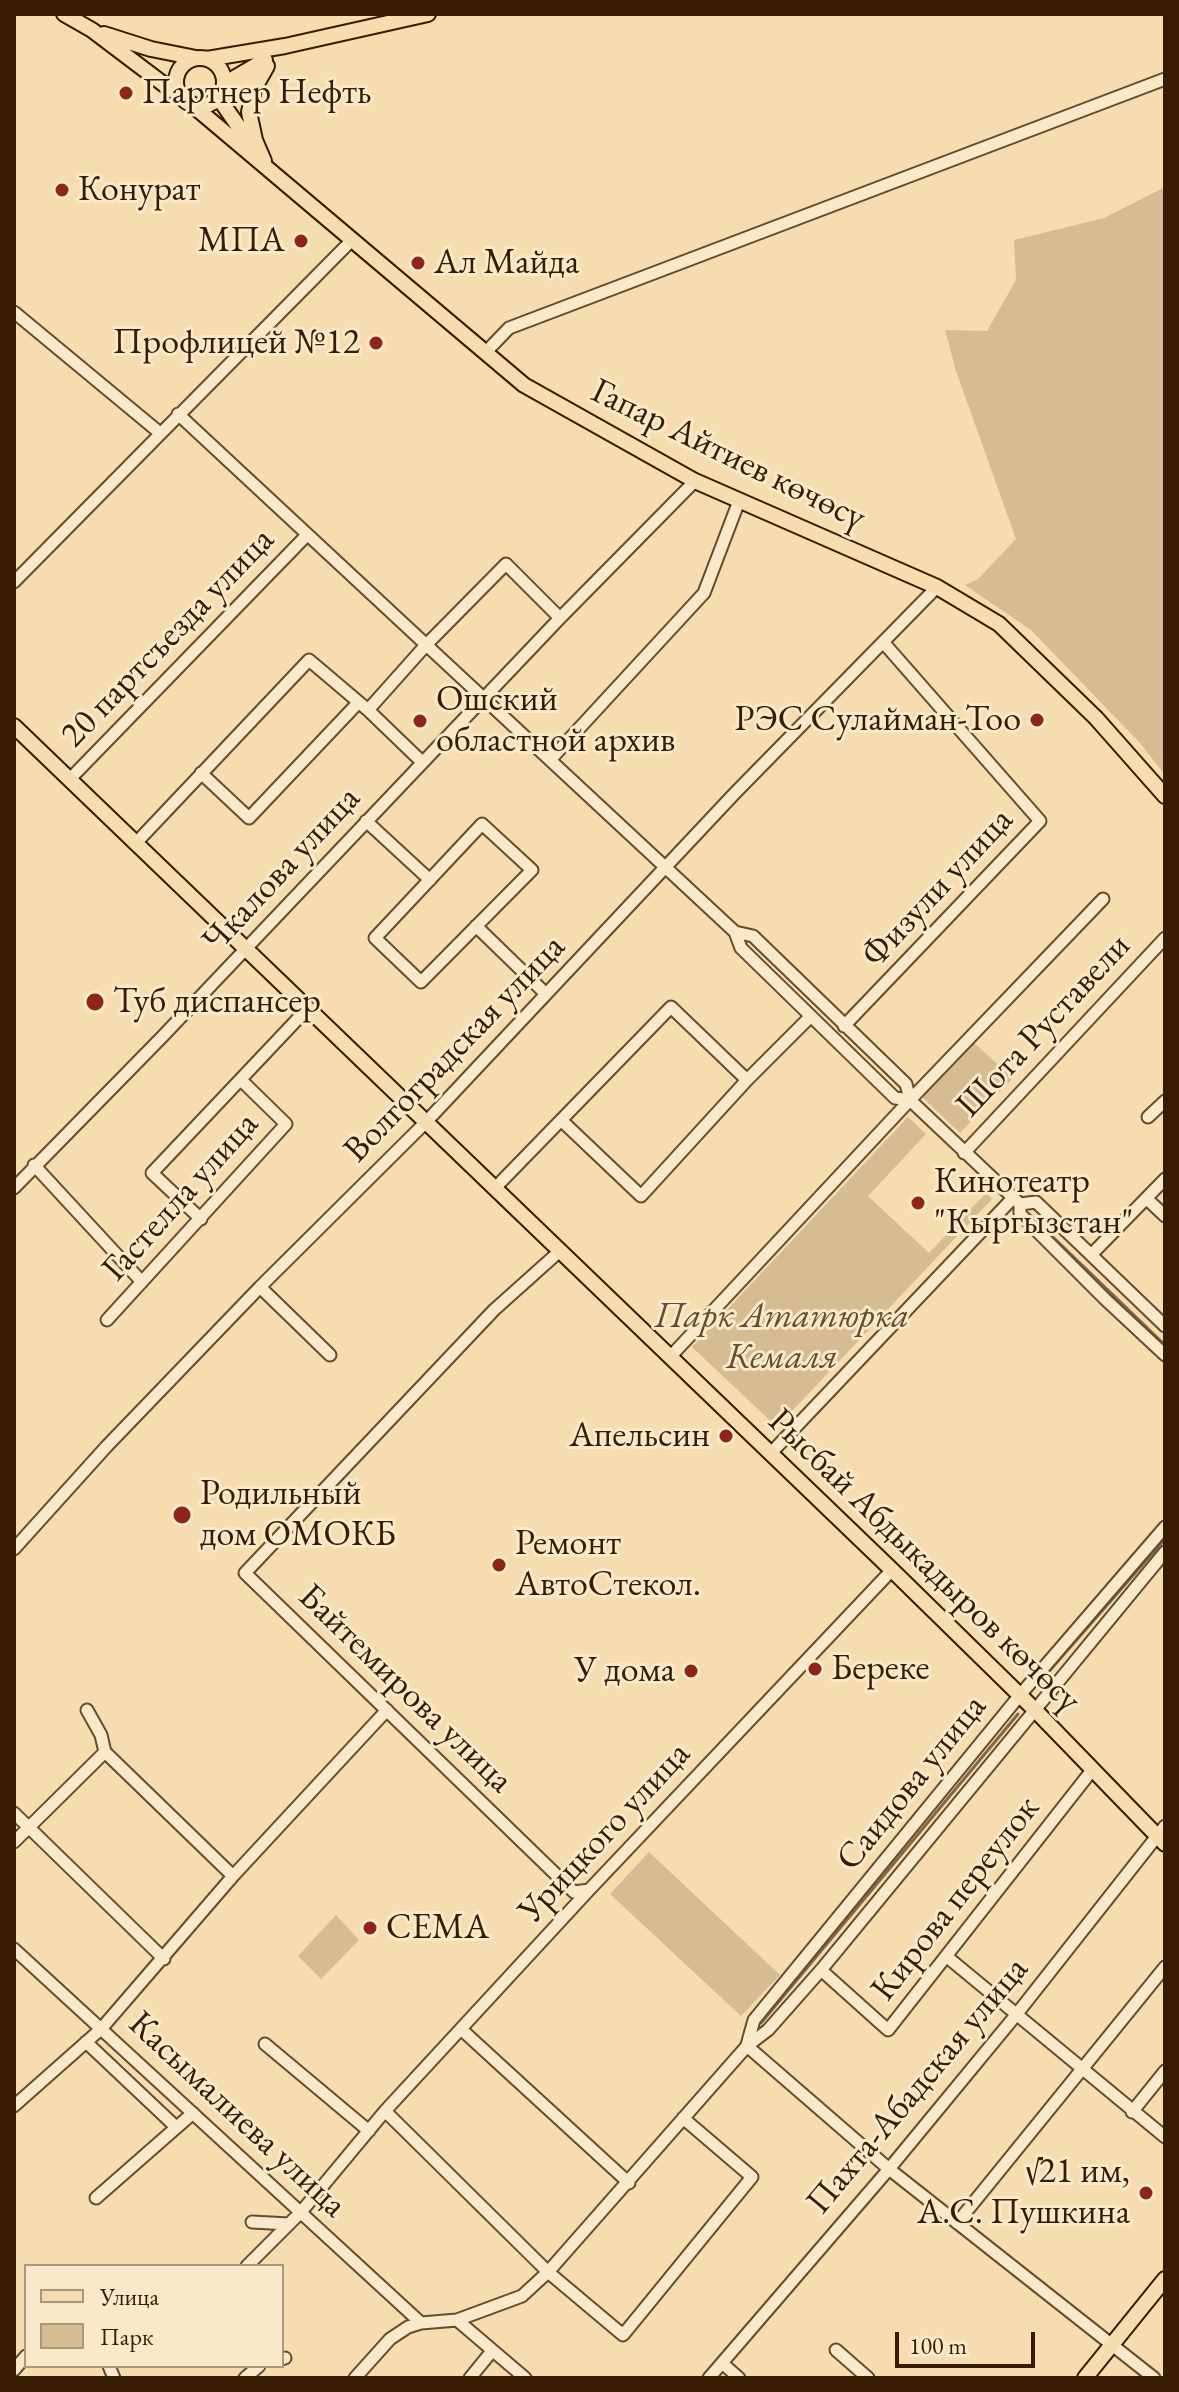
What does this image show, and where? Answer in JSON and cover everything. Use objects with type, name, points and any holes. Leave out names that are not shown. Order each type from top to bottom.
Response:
[{"type":"main road","name":"Гапар Айтиев көчөсү","points":[[64,14],[92,30],[184,98],[524,385],[695,481],[937,587],[980,611],[1017,639],[1096,718],[1165,796]]},
{"type":"main road","points":[[281,49],[203,105],[184,98],[177,78],[181,68],[189,61],[281,49],[428,14]]},
{"type":"main road","name":"Гапар Айтиев көчөсү","points":[[92,30],[151,49],[203,59]]},
{"type":"main road","points":[[221,92],[233,93],[242,89],[281,49]]},
{"type":"main road","points":[[203,59],[221,71],[221,92]]},
{"type":"main road","points":[[266,166],[255,140],[249,112],[254,89],[267,66]]},
{"type":"main road","name":"Гапар Айтиев көчөсү","points":[[221,92],[266,166]]},
{"type":"main road","name":"Рысбай Абдыкадыров көчөсү","points":[[14,726],[671,1356],[1162,1835]]},
{"type":"main road","points":[[1085,2378],[1165,2279]]},
{"type":"street","points":[[485,353],[509,328],[1165,79]]},
{"type":"street","points":[[14,582],[351,241]]},
{"type":"street","points":[[14,312],[160,433]]},
{"type":"street","points":[[178,414],[735,932],[741,948],[895,1098],[910,1100]]},
{"type":"street","name":"Чкалова улица","points":[[14,1188],[695,481]]},
{"type":"street","points":[[550,760],[704,593],[739,501]]},
{"type":"street","name":"20 партсъезда улица","points":[[69,780],[307,535]]},
{"type":"street","points":[[201,773],[249,818],[506,564],[560,618]]},
{"type":"street","name":"Волгоградская улица","points":[[14,1549],[106,1447],[260,1287],[426,1122],[735,793],[937,587]]},
{"type":"street","name":"Физули улица","points":[[844,1026],[1040,821],[883,642]]},
{"type":"street","points":[[135,844],[309,660],[422,762]]},
{"type":"street","points":[[366,821],[430,880]]},
{"type":"street","points":[[482,824],[532,870],[476,926],[421,982],[375,938],[482,824]]},
{"type":"street","name":"Шота Руставели","points":[[671,1356],[1103,899]]},
{"type":"street","points":[[476,926],[546,994]]},
{"type":"street","points":[[735,932],[753,936],[906,1084],[910,1100],[1016,1201],[1020,1214],[1165,1355]]},
{"type":"street","name":"Шота Руставели","points":[[964,1153],[1165,938]]},
{"type":"street","points":[[495,1188],[671,1007],[747,1080]]},
{"type":"street","points":[[201,1219],[152,1173],[308,1008]]},
{"type":"street","points":[[561,1120],[641,1196],[747,1080],[810,1017]]},
{"type":"street","name":"Гастелла улица","points":[[107,1320],[286,1124],[241,1080]]},
{"type":"street","points":[[1148,1117],[1165,1101]]},
{"type":"street","points":[[34,1165],[142,1282]]},
{"type":"street","points":[[1091,1255],[1165,1179]]},
{"type":"street","points":[[1147,1199],[1165,1216]]},
{"type":"street","points":[[771,1453],[1016,1201],[1036,1202],[1165,1326]]},
{"type":"street","name":"Байтемирова улица","points":[[561,1250],[494,1310],[245,1573],[574,1892],[589,1890]]},
{"type":"street","points":[[260,1287],[330,1355]]},
{"type":"street","name":"Саидова улица","points":[[747,2046],[754,2020],[1020,1695],[1165,1527]]},
{"type":"street","name":"Саидова улица","points":[[355,2378],[390,2339],[408,2327],[457,2320],[522,2296],[548,2272],[747,2046],[768,2030],[821,1970],[1165,1552]]},
{"type":"street","name":"Урицкого улица","points":[[249,2264],[301,2212],[385,2111],[589,1890],[892,1570]]},
{"type":"street","points":[[87,1710],[101,1735],[105,1752],[233,1876]]},
{"type":"street","points":[[14,2106],[101,2029],[233,1876],[387,1710]]},
{"type":"street","points":[[14,1842],[105,1752]]},
{"type":"street","name":"Кирова переулок","points":[[821,1970],[888,2030],[1093,1769]]},
{"type":"street","points":[[14,1813],[164,1959]]},
{"type":"street","name":"Пахта-Абадская улица","points":[[709,2378],[889,2169],[1162,1835]]},
{"type":"street","name":"Касымалиева улица","points":[[14,1949],[421,2323]]},
{"type":"street","points":[[946,1956],[1165,2137]]},
{"type":"street","points":[[957,2223],[1165,1967]]},
{"type":"street","points":[[462,2030],[629,2183]]},
{"type":"street","points":[[86,2042],[176,2127]]},
{"type":"street","points":[[265,2044],[369,2131]]},
{"type":"street","points":[[747,2046],[889,2169],[1154,2378]]},
{"type":"street","points":[[1132,2112],[1165,2071]]},
{"type":"street","points":[[385,2111],[548,2272],[623,2335],[752,2177],[683,2118]]},
{"type":"street","points":[[96,2198],[193,2113]]},
{"type":"street","points":[[252,2222],[289,2224]]},
{"type":"street","points":[[457,2320],[525,2378]]},
{"type":"street","points":[[836,2350],[868,2378]]},
{"type":"street","points":[[470,2378],[492,2351]]},
{"type":"street","points":[[722,2363],[739,2378]]},
{"type":"green space","points":[[1165,187],[1165,775],[1140,743],[1031,630],[965,585],[978,579],[1016,539],[956,371],[945,330],[987,331],[1016,280],[1014,240],[1104,218]]},
{"type":"green space","points":[[974,1043],[1013,1078],[960,1133],[922,1097]]},
{"type":"green space","name":"Парк Ататюрка Кемаля","points":[[908,1117],[926,1134],[868,1196],[929,1253],[986,1193],[992,1199],[777,1427],[692,1347]]},
{"type":"green space","points":[[649,1852],[780,1975],[741,2016],[610,1894]]},
{"type":"green space","points":[[336,1915],[359,1940],[321,1979],[298,1956]]},
{"type":"waterway","points":[[1029,1214],[1165,1345]]},
{"type":"waterway","points":[[1037,1685],[1165,1539]]},
{"type":"waterway","points":[[761,2023],[1018,1714]]},
{"type":"place","name":"Партнер Нефть","points":[[126,93]]},
{"type":"place","name":"Конурат","points":[[62,190]]},
{"type":"place","name":"МПА","points":[[301,241]]},
{"type":"place","name":"Ал Майда","points":[[418,263]]},
{"type":"place","name":"Профлицей №12","points":[[376,343]]},
{"type":"place","name":"РЭС Сулайман-Тоо","points":[[1037,720]]},
{"type":"place","name":"Ошский областной архив","points":[[420,721]]},
{"type":"place","name":"Туб диспансер","points":[[95,1002]]},
{"type":"place","name":"Кинотеатр \"Кыргызстан\"","points":[[918,1203]]},
{"type":"place","name":"Апельсин","points":[[726,1436]]},
{"type":"place","name":"Родильный дом ОМОКБ","points":[[182,1515]]},
{"type":"place","name":"Ремонт АвтоСтекол.","points":[[499,1565]]},
{"type":"place","name":"Береке","points":[[815,1669]]},
{"type":"place","name":"У дома","points":[[691,1671]]},
{"type":"place","name":"СЕМА","points":[[370,1928]]},
{"type":"place","name":"√21 им, А.С. Пушкина","points":[[1146,2193]]}]
